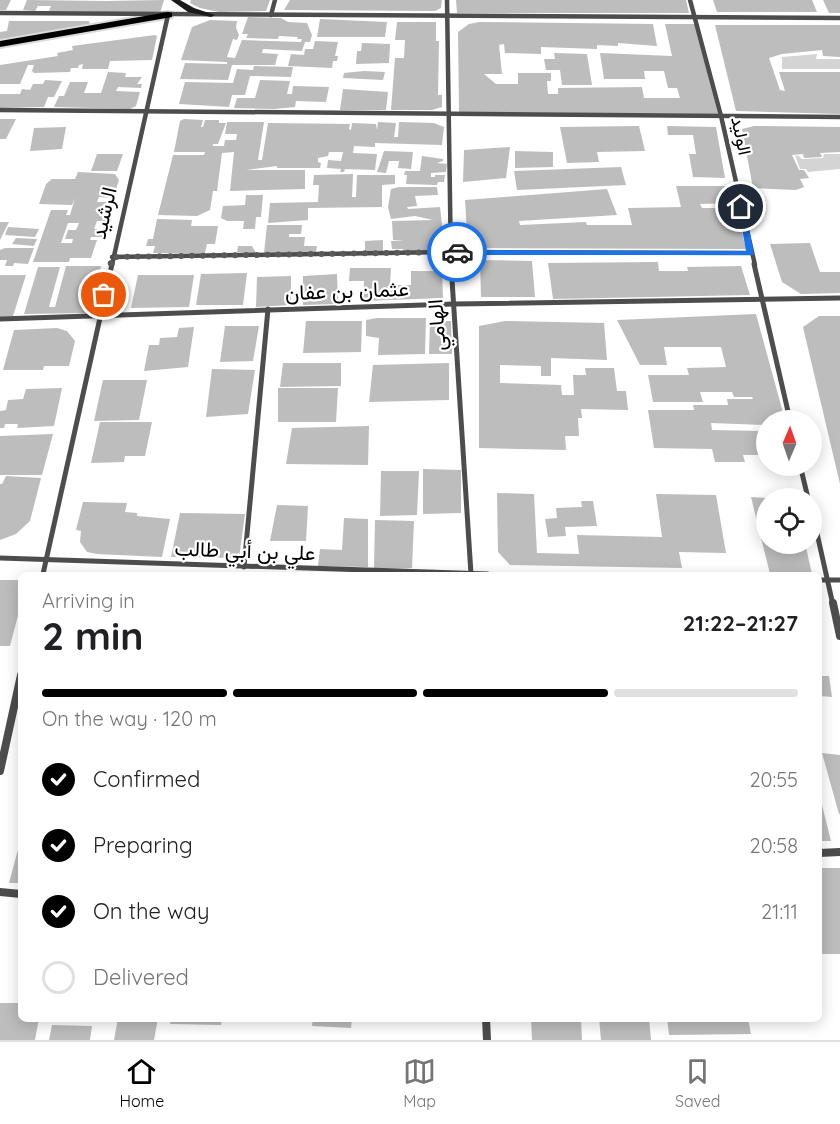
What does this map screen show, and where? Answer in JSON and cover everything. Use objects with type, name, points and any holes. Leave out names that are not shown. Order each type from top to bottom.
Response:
[{"type":"highway","points":[[0,44],[167,20]]},
{"type":"highway","points":[[0,53],[167,20]]},
{"type":"main road","points":[[173,0],[191,10],[211,15]]},
{"type":"main road","name":"الرشيد","points":[[167,20],[173,0]]},
{"type":"street","points":[[271,15],[275,0]]},
{"type":"street","name":"الهامي","points":[[447,0],[450,252],[471,572]]},
{"type":"street","name":"الوليد","points":[[690,0],[721,116],[788,410]]},
{"type":"street","points":[[0,13],[167,20],[211,15],[840,18]]},
{"type":"street","name":"الرشيد","points":[[43,572],[112,257],[167,20]]},
{"type":"street","points":[[0,110],[840,117]]},
{"type":"street","points":[[112,257],[450,252],[751,253]]},
{"type":"street","name":"عثمان بن عفان","points":[[0,319],[454,304],[840,298]]},
{"type":"street","points":[[244,567],[268,309]]},
{"type":"street","points":[[822,554],[840,636]]},
{"type":"street","name":"علي بن أبي طالب","points":[[0,558],[406,572]]},
{"type":"street","points":[[822,580],[840,580]]},
{"type":"street","points":[[0,771],[18,689]]},
{"type":"street","points":[[822,854],[840,852]]},
{"type":"street","points":[[0,892],[18,894]]},
{"type":"street","points":[[486,1022],[487,1040]]},
{"type":"shaded area","points":[[817,54],[816,59],[840,59],[840,69],[782,69],[782,57]]},
{"type":"shaded area","points":[[824,154],[840,154],[840,169],[808,172],[806,169],[800,169],[795,155],[802,159],[823,158]]},
{"type":"building","points":[[0,0],[11,0],[6,10],[0,10]]},
{"type":"building","points":[[27,0],[164,0],[160,13],[49,11],[51,6],[38,6],[35,11],[23,10]]},
{"type":"building","points":[[191,0],[270,0],[266,11],[219,12],[200,8],[190,3]]},
{"type":"building","points":[[290,0],[442,0],[441,8],[435,11],[284,10]]},
{"type":"building","points":[[456,0],[686,0],[689,13],[457,13]]},
{"type":"building","points":[[713,0],[812,0],[817,12],[717,12]]},
{"type":"building","points":[[823,0],[840,0],[840,13],[829,13]]},
{"type":"building","points":[[248,17],[281,18],[288,22],[307,23],[312,35],[310,42],[305,42],[302,51],[263,49],[262,53],[278,54],[275,65],[232,65],[228,80],[180,79],[185,63],[227,64],[227,62],[181,60],[192,27],[210,20],[237,21],[236,28],[239,35],[237,40],[233,39],[227,57],[235,58],[242,40],[301,42],[302,39],[297,39],[298,37],[246,38],[248,34],[242,34]]},
{"type":"building","points":[[320,19],[387,22],[385,37],[317,37]]},
{"type":"building","points":[[9,21],[89,21],[90,25],[0,40],[0,32],[7,31]]},
{"type":"building","points":[[397,22],[436,22],[436,41],[439,41],[438,95],[442,95],[442,107],[432,110],[391,110],[395,58],[404,58],[405,40],[395,40]]},
{"type":"building","points":[[479,22],[653,24],[657,46],[618,43],[618,46],[597,45],[597,49],[541,47],[541,54],[505,53],[504,44],[499,45],[502,74],[484,74],[496,84],[518,84],[518,73],[551,73],[551,81],[547,81],[548,94],[558,94],[558,88],[642,87],[644,98],[680,98],[677,88],[668,88],[664,71],[644,71],[645,79],[604,79],[600,53],[672,56],[665,24],[695,24],[718,114],[459,112],[458,32],[469,24]]},
{"type":"building","points":[[715,25],[840,25],[840,57],[823,56],[822,50],[782,54],[769,58],[780,90],[785,91],[779,72],[840,72],[840,114],[736,111]]},
{"type":"building","points":[[157,36],[152,60],[110,61],[108,69],[82,69],[83,64],[78,68],[71,68],[70,72],[34,73],[32,71],[34,65],[28,65],[20,84],[0,84],[0,65],[58,56],[57,53],[73,50],[72,46]]},
{"type":"building","points":[[315,41],[338,42],[335,56],[338,56],[337,61],[333,61],[332,68],[288,66],[291,54],[304,55],[305,49],[313,49]]},
{"type":"building","points":[[362,43],[390,44],[389,63],[356,64],[357,51],[361,51]]},
{"type":"building","points":[[554,53],[587,54],[592,85],[562,85],[560,70],[546,70],[544,59],[555,59]]},
{"type":"building","points":[[254,66],[293,67],[291,77],[250,76],[245,95],[232,95],[229,107],[179,104],[185,82],[233,83],[237,69],[253,70]]},
{"type":"building","points":[[108,72],[126,73],[125,77],[142,77],[137,84],[142,84],[141,88],[118,87],[116,91],[140,92],[136,106],[130,109],[54,107],[59,96],[64,96],[70,82],[88,82],[84,93],[101,93]]},
{"type":"building","points":[[385,72],[383,80],[343,78],[344,73]]},
{"type":"building","points":[[45,80],[62,81],[54,97],[48,97],[44,107],[0,108],[0,94],[20,94],[22,89],[30,90],[33,84],[43,84]]},
{"type":"building","points":[[260,80],[290,81],[287,94],[292,94],[293,86],[329,87],[326,102],[296,101],[295,107],[274,109],[234,108],[237,98],[255,98]]},
{"type":"building","points":[[343,89],[388,92],[386,110],[340,110]]},
{"type":"building","points":[[0,119],[16,119],[6,139],[0,139]]},
{"type":"building","points":[[184,119],[203,120],[201,127],[205,120],[219,120],[219,123],[226,123],[218,144],[213,144],[213,146],[224,146],[225,140],[236,140],[237,134],[225,134],[227,122],[264,122],[258,160],[262,160],[268,123],[350,124],[349,129],[351,130],[352,123],[376,124],[377,130],[378,122],[396,123],[394,137],[398,137],[399,122],[434,123],[444,127],[442,145],[375,143],[375,147],[354,146],[353,153],[377,154],[375,170],[345,169],[344,172],[340,172],[341,169],[327,168],[328,160],[341,161],[343,152],[329,152],[328,156],[318,158],[318,162],[321,163],[320,168],[277,168],[277,166],[246,170],[305,170],[305,189],[230,191],[234,152],[222,153],[217,191],[213,191],[210,210],[197,216],[158,215],[173,155],[204,155],[205,152],[174,152],[180,121]]},
{"type":"building","points":[[639,126],[645,151],[597,152],[599,162],[567,163],[560,127]]},
{"type":"building","points":[[667,126],[716,127],[725,178],[693,177],[689,154],[696,154],[693,135],[668,135]]},
{"type":"building","points":[[754,126],[840,127],[840,152],[820,153],[822,157],[804,158],[803,154],[792,155],[799,170],[804,170],[809,178],[800,179],[804,187],[796,190],[753,188],[742,129]]},
{"type":"building","points":[[66,127],[62,149],[30,151],[34,128]]},
{"type":"building","points":[[510,147],[506,178],[463,182],[464,150]]},
{"type":"building","points":[[384,151],[413,152],[411,169],[398,168],[399,161],[389,161],[386,173],[377,172]]},
{"type":"building","points":[[515,151],[553,152],[553,167],[515,168]]},
{"type":"building","points":[[97,154],[123,154],[117,171],[91,171]]},
{"type":"building","points":[[422,156],[443,159],[437,163],[447,164],[446,172],[431,173],[431,177],[445,175],[444,182],[438,182],[437,185],[406,184],[405,171],[420,171]]},
{"type":"building","points":[[621,167],[626,185],[517,190],[514,171]]},
{"type":"building","points":[[78,172],[115,174],[119,180],[113,198],[99,197],[97,202],[114,202],[108,221],[97,221],[94,229],[107,229],[105,237],[91,237],[90,240],[97,240],[91,258],[70,258],[69,262],[33,262],[51,210],[68,210],[66,215],[70,215],[75,198],[72,205],[39,204],[46,184],[52,179],[75,179]],"holes":[[[68,223],[79,223],[76,230],[68,230],[65,239],[73,239],[72,243],[61,243]]]},
{"type":"building","points":[[353,174],[352,197],[356,197],[357,175],[395,175],[395,184],[382,185],[382,207],[308,208],[308,220],[268,223],[270,203],[318,202],[319,185],[313,185],[314,175]]},
{"type":"building","points":[[676,186],[729,186],[735,203],[700,204],[702,208],[736,208],[746,249],[468,248],[465,200],[607,189],[617,215],[519,221],[520,225],[586,222],[587,225],[632,225],[628,208],[681,207]]},
{"type":"building","points":[[437,187],[438,195],[415,196],[417,206],[407,207],[408,209],[440,207],[445,251],[392,249],[391,241],[404,241],[393,240],[392,221],[433,220],[415,216],[391,219],[388,207],[391,189]]},
{"type":"building","points":[[246,195],[263,195],[261,217],[256,217],[255,229],[243,229],[244,221],[227,221],[221,218],[223,206],[245,205]]},
{"type":"building","points":[[157,219],[192,220],[191,226],[218,226],[215,244],[207,244],[205,253],[153,253],[155,246],[146,246],[148,239],[153,239]]},
{"type":"building","points":[[0,222],[9,222],[0,240]]},
{"type":"building","points":[[267,225],[302,225],[301,234],[289,234],[289,237],[305,237],[304,246],[317,246],[316,252],[264,253]]},
{"type":"building","points":[[8,227],[39,229],[35,237],[5,235]]},
{"type":"building","points":[[16,238],[37,239],[34,246],[12,244]]},
{"type":"building","points":[[383,240],[383,251],[365,251],[365,241]]},
{"type":"building","points":[[810,243],[820,272],[840,272],[840,293],[801,294],[782,282],[770,244]]},
{"type":"building","points":[[238,246],[252,246],[256,253],[237,252]]},
{"type":"building","points":[[34,248],[28,264],[14,263],[13,266],[5,266],[7,260],[0,260],[0,250]]},
{"type":"building","points":[[480,260],[532,261],[535,297],[481,297]]},
{"type":"building","points":[[658,262],[659,271],[688,271],[687,267],[741,266],[750,295],[553,299],[548,263]]},
{"type":"building","points":[[66,266],[101,266],[89,313],[24,314],[38,267],[60,267],[49,307],[55,307]]},
{"type":"building","points":[[350,268],[391,268],[390,285],[411,285],[411,271],[442,271],[443,298],[363,301],[364,281],[349,281]]},
{"type":"building","points":[[247,273],[243,305],[196,305],[201,274]]},
{"type":"building","points":[[337,274],[338,304],[303,305],[303,276]]},
{"type":"building","points":[[0,275],[26,275],[13,316],[0,317]]},
{"type":"building","points":[[138,275],[194,275],[189,307],[131,308]]},
{"type":"building","points":[[291,276],[291,305],[256,307],[257,277]]},
{"type":"building","points":[[756,314],[782,410],[756,410],[756,425],[711,423],[712,430],[756,431],[756,455],[743,455],[745,462],[715,462],[712,449],[654,448],[648,410],[694,410],[693,405],[728,405],[727,399],[753,399],[752,397],[734,397],[732,392],[700,392],[703,402],[653,402],[648,375],[689,375],[687,368],[726,367],[721,347],[664,347],[667,365],[640,365],[617,320]]},
{"type":"building","points":[[819,316],[840,316],[840,484],[803,327]]},
{"type":"building","points":[[426,318],[425,354],[378,355],[379,338],[366,336],[366,320]]},
{"type":"building","points":[[306,321],[362,321],[361,352],[303,353]]},
{"type":"building","points":[[430,321],[451,321],[452,354],[429,354]]},
{"type":"building","points":[[505,321],[604,323],[607,360],[551,358],[551,376],[541,376],[541,366],[500,365],[500,383],[561,385],[562,395],[574,395],[573,375],[586,375],[585,368],[614,368],[617,391],[626,391],[628,410],[581,409],[582,418],[578,418],[579,436],[565,436],[566,450],[479,448],[479,326]]},
{"type":"building","points":[[225,326],[259,326],[253,361],[220,362]]},
{"type":"building","points":[[194,327],[188,367],[144,371],[149,345],[159,345],[160,338],[177,337],[179,328]]},
{"type":"building","points":[[57,328],[67,331],[75,341],[69,366],[44,366],[43,370],[3,370],[14,330]]},
{"type":"building","points":[[283,363],[341,363],[341,386],[280,387]]},
{"type":"building","points":[[449,363],[449,400],[369,402],[373,365]]},
{"type":"building","points":[[212,369],[255,370],[248,414],[206,417]]},
{"type":"building","points":[[103,380],[147,380],[139,420],[94,421]]},
{"type":"building","points":[[62,388],[54,426],[17,428],[18,424],[5,424],[4,428],[0,428],[0,411],[6,410],[8,400],[23,399],[26,389]]},
{"type":"building","points":[[278,388],[338,388],[336,422],[278,422]]},
{"type":"building","points":[[100,422],[152,422],[145,456],[125,456],[124,462],[91,463]]},
{"type":"building","points":[[369,426],[368,465],[286,464],[292,428]]},
{"type":"building","points":[[53,434],[42,475],[0,475],[0,436]]},
{"type":"building","points":[[423,469],[461,470],[461,513],[423,514]]},
{"type":"building","points":[[381,471],[419,471],[417,515],[380,516]]},
{"type":"building","points":[[6,476],[41,478],[30,521],[16,534],[0,540],[0,484]]},
{"type":"building","points":[[497,493],[534,494],[537,553],[579,554],[577,535],[662,537],[656,494],[716,495],[726,553],[679,552],[682,568],[510,565],[498,552]]},
{"type":"building","points":[[751,497],[756,497],[756,517]]},
{"type":"building","points":[[581,501],[593,501],[597,526],[565,527],[566,536],[548,537],[545,519],[557,518],[556,508],[582,507]]},
{"type":"building","points":[[83,502],[127,503],[125,512],[137,513],[137,516],[170,519],[162,557],[87,552],[80,542],[81,531],[76,530]]},
{"type":"building","points":[[277,505],[308,506],[306,541],[270,541]]},
{"type":"building","points":[[180,513],[245,514],[239,558],[171,557]]},
{"type":"building","points":[[344,518],[368,519],[368,567],[318,566],[320,549],[342,550]]},
{"type":"building","points":[[375,520],[414,521],[412,568],[374,569]]},
{"type":"building","points":[[765,554],[807,554],[812,572],[770,572]]},
{"type":"building","points":[[0,580],[18,580],[18,615],[10,646],[0,646]]},
{"type":"building","points":[[822,676],[829,676],[832,697],[822,696]]},
{"type":"building","points":[[822,753],[840,755],[840,814],[839,814]]},
{"type":"building","points":[[822,805],[831,841],[822,841]]},
{"type":"building","points":[[18,849],[18,883],[9,883]]},
{"type":"building","points":[[822,868],[840,868],[840,954],[822,954]]},
{"type":"building","points":[[0,1003],[18,1003],[18,1022],[38,1022],[35,1040],[0,1040]]},
{"type":"building","points":[[117,1022],[157,1022],[154,1040],[114,1040]]},
{"type":"building","points":[[170,1022],[221,1022],[221,1025],[170,1024]]},
{"type":"building","points":[[312,1022],[352,1022],[351,1028],[312,1026]]},
{"type":"building","points":[[531,1022],[581,1022],[582,1040],[532,1040]]},
{"type":"building","points":[[599,1022],[649,1022],[651,1040],[601,1040]]},
{"type":"building","points":[[667,1022],[749,1022],[751,1034],[669,1035]]},
{"type":"building","points":[[52,1025],[92,1026],[90,1040],[49,1040]]},
{"type":"way so far","points":[[104,295],[112,257],[457,252]]},
{"type":"route","points":[[457,252],[751,253],[741,207]]}]
